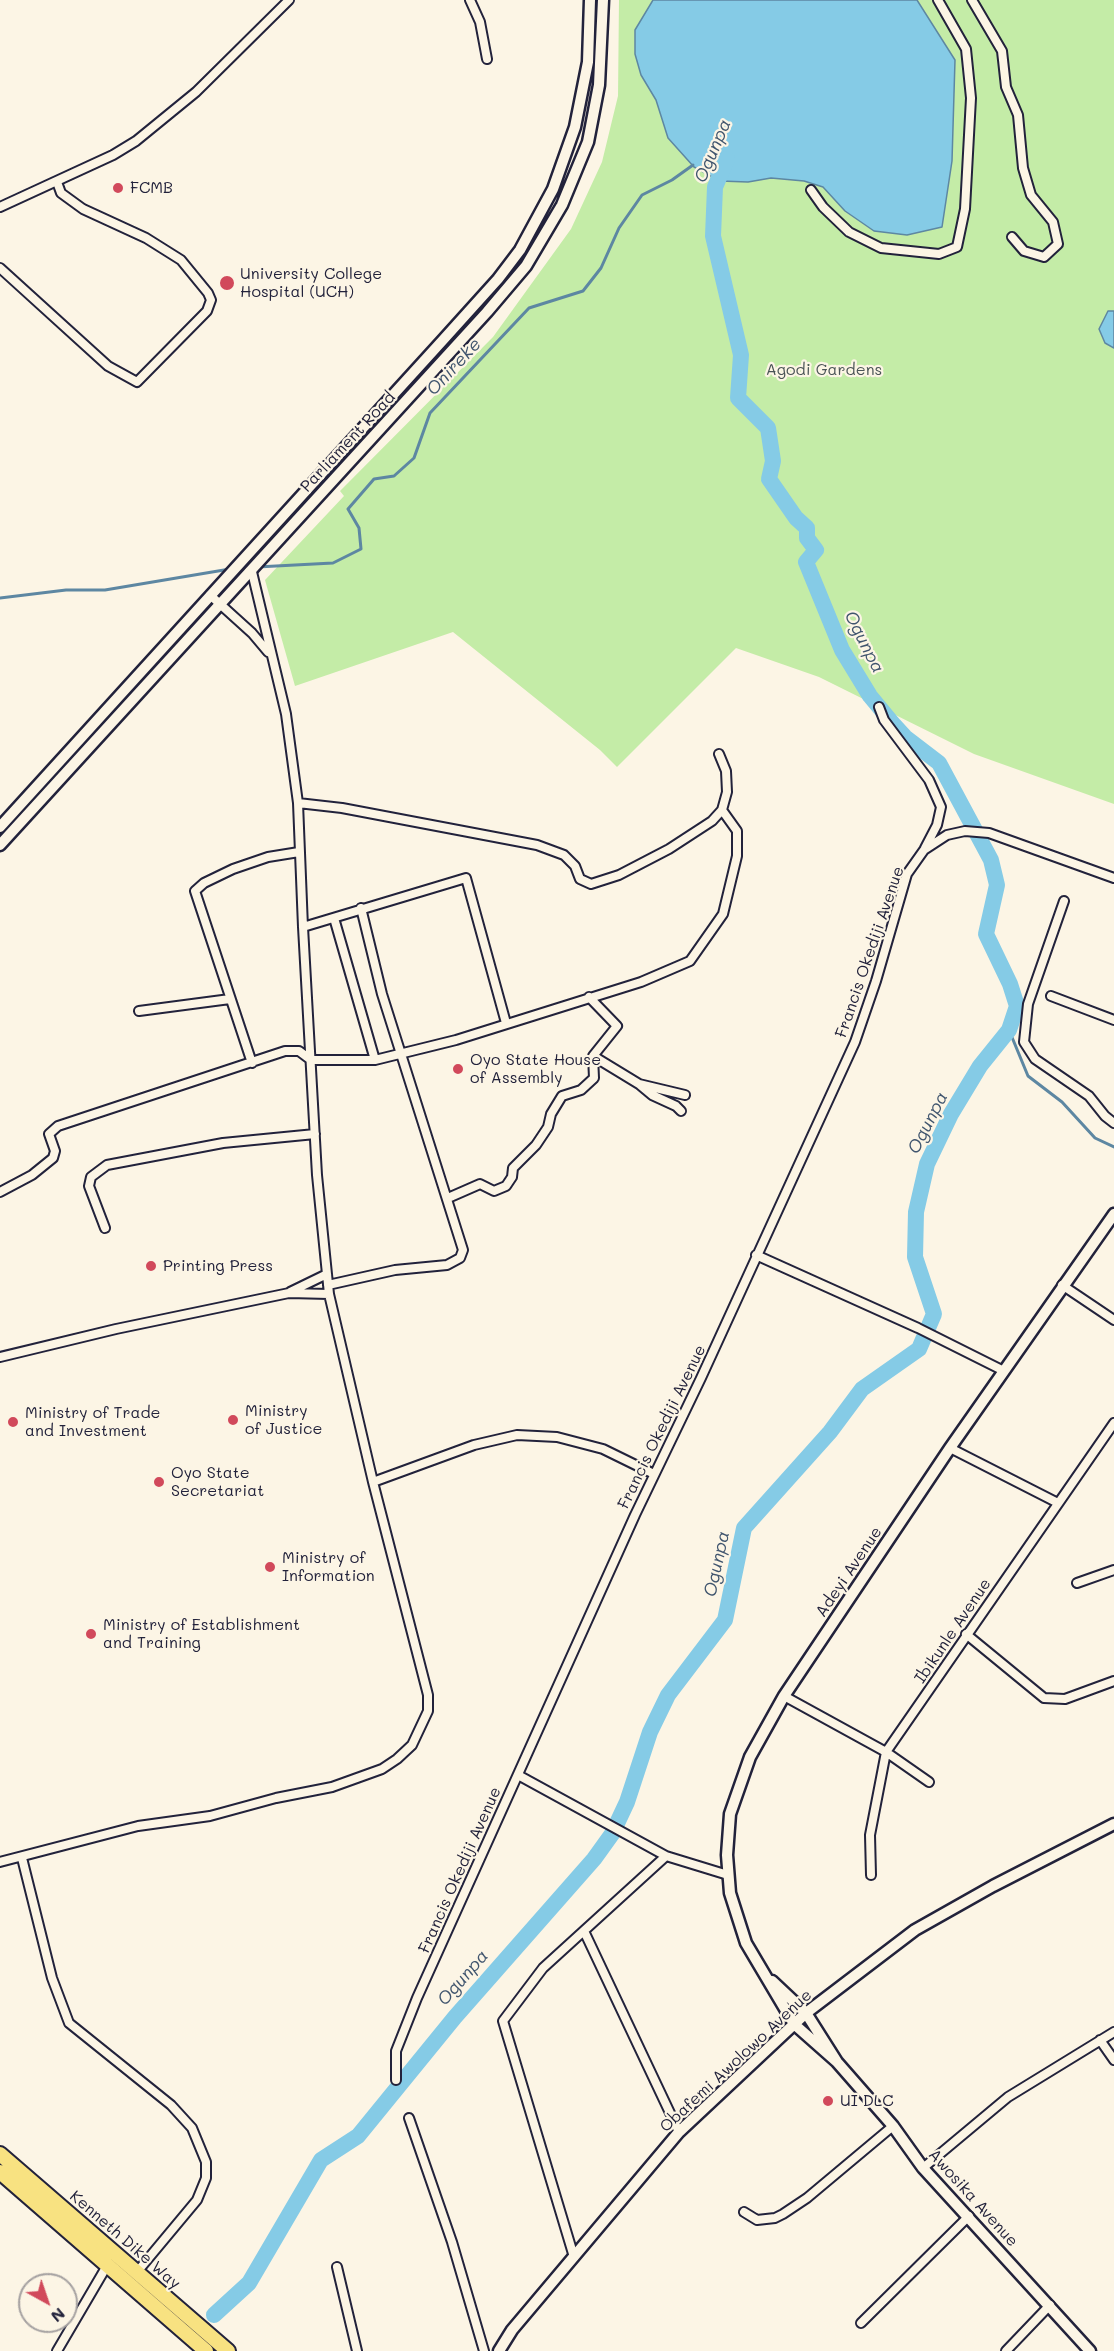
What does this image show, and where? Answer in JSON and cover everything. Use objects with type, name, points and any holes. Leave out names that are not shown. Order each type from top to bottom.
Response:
[{"type":"highway","name":"Kenneth Dike Way","points":[[2,2164],[112,2259],[206,2351]]},
{"type":"highway","name":"Kenneth Dike Way","points":[[112,2259],[137,2272],[228,2351]]},
{"type":"main road","name":"Parliament Road","points":[[0,827],[498,279],[520,250],[553,189],[575,127],[588,62],[591,0]]},
{"type":"main road","name":"Parliament Road","points":[[0,844],[487,312],[526,266],[547,234],[562,205],[588,142],[599,85],[603,0]]},
{"type":"main road","name":"Adeyi Avenue","points":[[794,2024],[746,1943],[730,1893],[728,1875],[730,1814],[750,1757],[784,1696],[950,1448],[1112,1214]]},
{"type":"main road","name":"Obafemi Awolowo Avenue","points":[[499,2351],[512,2330],[679,2132],[717,2099],[806,2013],[915,1930],[993,1886],[1114,1824]]},
{"type":"main road","name":"Adeyi Avenue","points":[[769,1979],[806,2013]]},
{"type":"main road","name":"Awosika Avenue","points":[[806,2013],[837,2061],[893,2126],[923,2168],[1090,2351]]},
{"type":"main road","name":"Awosika Avenue","points":[[794,2024],[837,2061]]},
{"type":"street","points":[[0,207],[113,155],[136,141],[196,92],[290,0]]},
{"type":"street","points":[[470,0],[480,22],[487,59]]},
{"type":"street","points":[[811,190],[823,207],[849,232],[881,248],[939,254],[957,247],[965,208],[971,98],[966,49],[938,0]]},
{"type":"street","points":[[972,0],[1002,51],[1006,87],[1018,115],[1023,168],[1030,195],[1053,222],[1058,244],[1044,257],[1024,251],[1012,237]]},
{"type":"street","points":[[0,268],[108,366],[136,382],[207,310],[211,300],[208,293],[181,260],[146,238],[83,209],[61,193],[57,182]]},
{"type":"street","points":[[0,1862],[138,1826],[210,1816],[276,1798],[332,1787],[382,1769],[412,1745],[428,1712],[428,1695],[373,1482],[329,1290],[315,1134],[298,804],[286,714],[252,572],[253,568]]},
{"type":"street","points":[[210,595],[252,633],[271,656]]},
{"type":"street","points":[[879,707],[884,720],[929,780],[941,807],[937,825],[924,850]]},
{"type":"street","points":[[298,804],[342,808],[537,845],[564,855],[574,866],[580,879],[591,884],[619,875],[669,849],[712,821],[722,810],[727,792],[726,771],[719,754]]},
{"type":"street","points":[[0,1192],[32,1175],[53,1158],[56,1151],[49,1138],[54,1128],[285,1051],[299,1051],[311,1059],[375,1060],[403,1054],[641,982],[690,961],[709,939],[723,914],[738,843],[737,831],[722,810]]},
{"type":"street","name":"Francis Okediji Avenue","points":[[396,2080],[396,2051],[417,1998],[654,1474],[855,1042],[876,981],[907,874],[924,850],[946,835],[965,831],[989,833],[1114,878]]},
{"type":"street","points":[[252,1063],[195,891],[233,869],[268,858],[299,852]]},
{"type":"street","points":[[303,927],[466,878],[507,1023]]},
{"type":"street","points":[[1064,901],[1028,1004],[1024,1042],[1035,1059],[1089,1096],[1105,1116],[1114,1123]]},
{"type":"street","points":[[0,1357],[116,1329],[289,1293],[329,1290],[395,1270],[454,1262],[464,1251],[382,993],[361,908]]},
{"type":"street","points":[[334,918],[375,1060]]},
{"type":"street","points":[[1051,996],[1114,1020]]},
{"type":"street","points":[[448,1198],[480,1184],[494,1191],[506,1186],[512,1177],[513,1168],[536,1145],[548,1127],[551,1114],[562,1096],[581,1090],[594,1078],[593,1056],[617,1026],[589,997]]},
{"type":"street","points":[[139,1011],[230,999]]},
{"type":"street","points":[[593,1056],[639,1084],[652,1095],[676,1106],[681,1111]]},
{"type":"street","points":[[639,1084],[685,1095]]},
{"type":"street","points":[[105,1228],[89,1186],[91,1177],[107,1165],[223,1143],[315,1134]]},
{"type":"street","points":[[756,1255],[918,1328],[1004,1371]]},
{"type":"street","points":[[289,1293],[327,1274]]},
{"type":"street","points":[[1062,1285],[1114,1320]]},
{"type":"street","name":"Ibikunle Avenue","points":[[871,1875],[870,1835],[886,1752],[1114,1423]]},
{"type":"street","points":[[373,1482],[474,1445],[517,1436],[557,1437],[603,1449],[654,1474]]},
{"type":"street","points":[[950,1448],[1058,1503]]},
{"type":"street","points":[[1077,1583],[1114,1570]]},
{"type":"street","points":[[966,1634],[1044,1698],[1065,1699],[1114,1680]]},
{"type":"street","points":[[784,1696],[886,1752],[929,1782]]},
{"type":"street","points":[[518,1775],[666,1856],[728,1875]]},
{"type":"street","points":[[574,2257],[503,2021],[543,1968],[666,1856]]},
{"type":"street","points":[[22,1858],[52,1978],[69,2023],[171,2105],[192,2128],[206,2162],[206,2178],[197,2200],[137,2272]]},
{"type":"street","points":[[584,1931],[679,2132]]},
{"type":"street","points":[[923,2168],[1008,2097],[1114,2032]]},
{"type":"street","points":[[1100,2040],[1114,2060]]},
{"type":"street","points":[[409,2118],[452,2242],[484,2351]]},
{"type":"street","points":[[744,2212],[757,2220],[775,2218],[783,2214],[807,2198],[893,2126]]},
{"type":"street","points":[[861,2322],[969,2216]]},
{"type":"street","points":[[57,2351],[112,2259]]},
{"type":"street","points":[[337,2267],[357,2351]]},
{"type":"street","points":[[1006,2351],[1050,2305]]},
{"type":"green space","name":"Agodi Gardens","points":[[619,0],[1114,0],[1114,804],[974,754],[819,677],[736,648],[617,767],[600,750],[453,632],[295,686],[265,580],[344,496],[340,491],[493,337],[571,229],[602,162],[618,96]]},
{"type":"water","points":[[653,0],[917,0],[955,60],[952,161],[942,227],[907,235],[874,231],[845,211],[823,187],[804,181],[771,178],[748,182],[720,181],[694,167],[668,138],[656,100],[641,75],[635,54],[635,30]]},
{"type":"water","points":[[1108,311],[1114,311],[1114,348],[1105,343],[1099,329]]},
{"type":"waterway","name":"Ogunpa","points":[[214,2315],[249,2283],[321,2160],[358,2136],[455,2017],[594,1859],[612,1834],[627,1802],[650,1732],[668,1695],[725,1620],[744,1528],[830,1432],[862,1389],[919,1349],[934,1314],[915,1257],[916,1212],[927,1164],[951,1114],[980,1066],[1009,1030],[1017,1006],[1010,984],[986,934],[997,885],[991,860],[939,763],[905,737],[894,725],[870,696],[842,650],[806,562],[816,550],[807,538],[807,528],[796,518],[769,479],[773,461],[768,428],[738,398],[741,355],[713,236],[715,187],[727,159]]},
{"type":"waterway","name":"Onireke","points":[[257,567],[333,563],[361,549],[359,528],[348,509],[374,479],[394,476],[414,458],[430,413],[529,308],[583,291],[601,268],[619,228],[642,195],[672,180],[693,165]]},
{"type":"waterway","name":"Onireke","points":[[0,598],[66,590],[105,590],[230,569]]},
{"type":"waterway","points":[[1009,1030],[1028,1076],[1062,1102],[1095,1138],[1114,1147]]},
{"type":"place","name":"FCMB","points":[[118,188]]},
{"type":"place","name":"University College Hospital (UCH)","points":[[227,283]]},
{"type":"place","name":"Oyo State House of Assembly","points":[[458,1069]]},
{"type":"place","name":"Printing Press","points":[[151,1266]]},
{"type":"place","name":"Ministry of Justice","points":[[233,1420]]},
{"type":"place","name":"Ministry of Trade and Investment","points":[[13,1422]]},
{"type":"place","name":"Oyo State Secretariat","points":[[159,1482]]},
{"type":"place","name":"Ministry of Information","points":[[270,1567]]},
{"type":"place","name":"Ministry of Establishment and Training","points":[[91,1634]]},
{"type":"place","name":"UI DLC","points":[[828,2101]]}]
